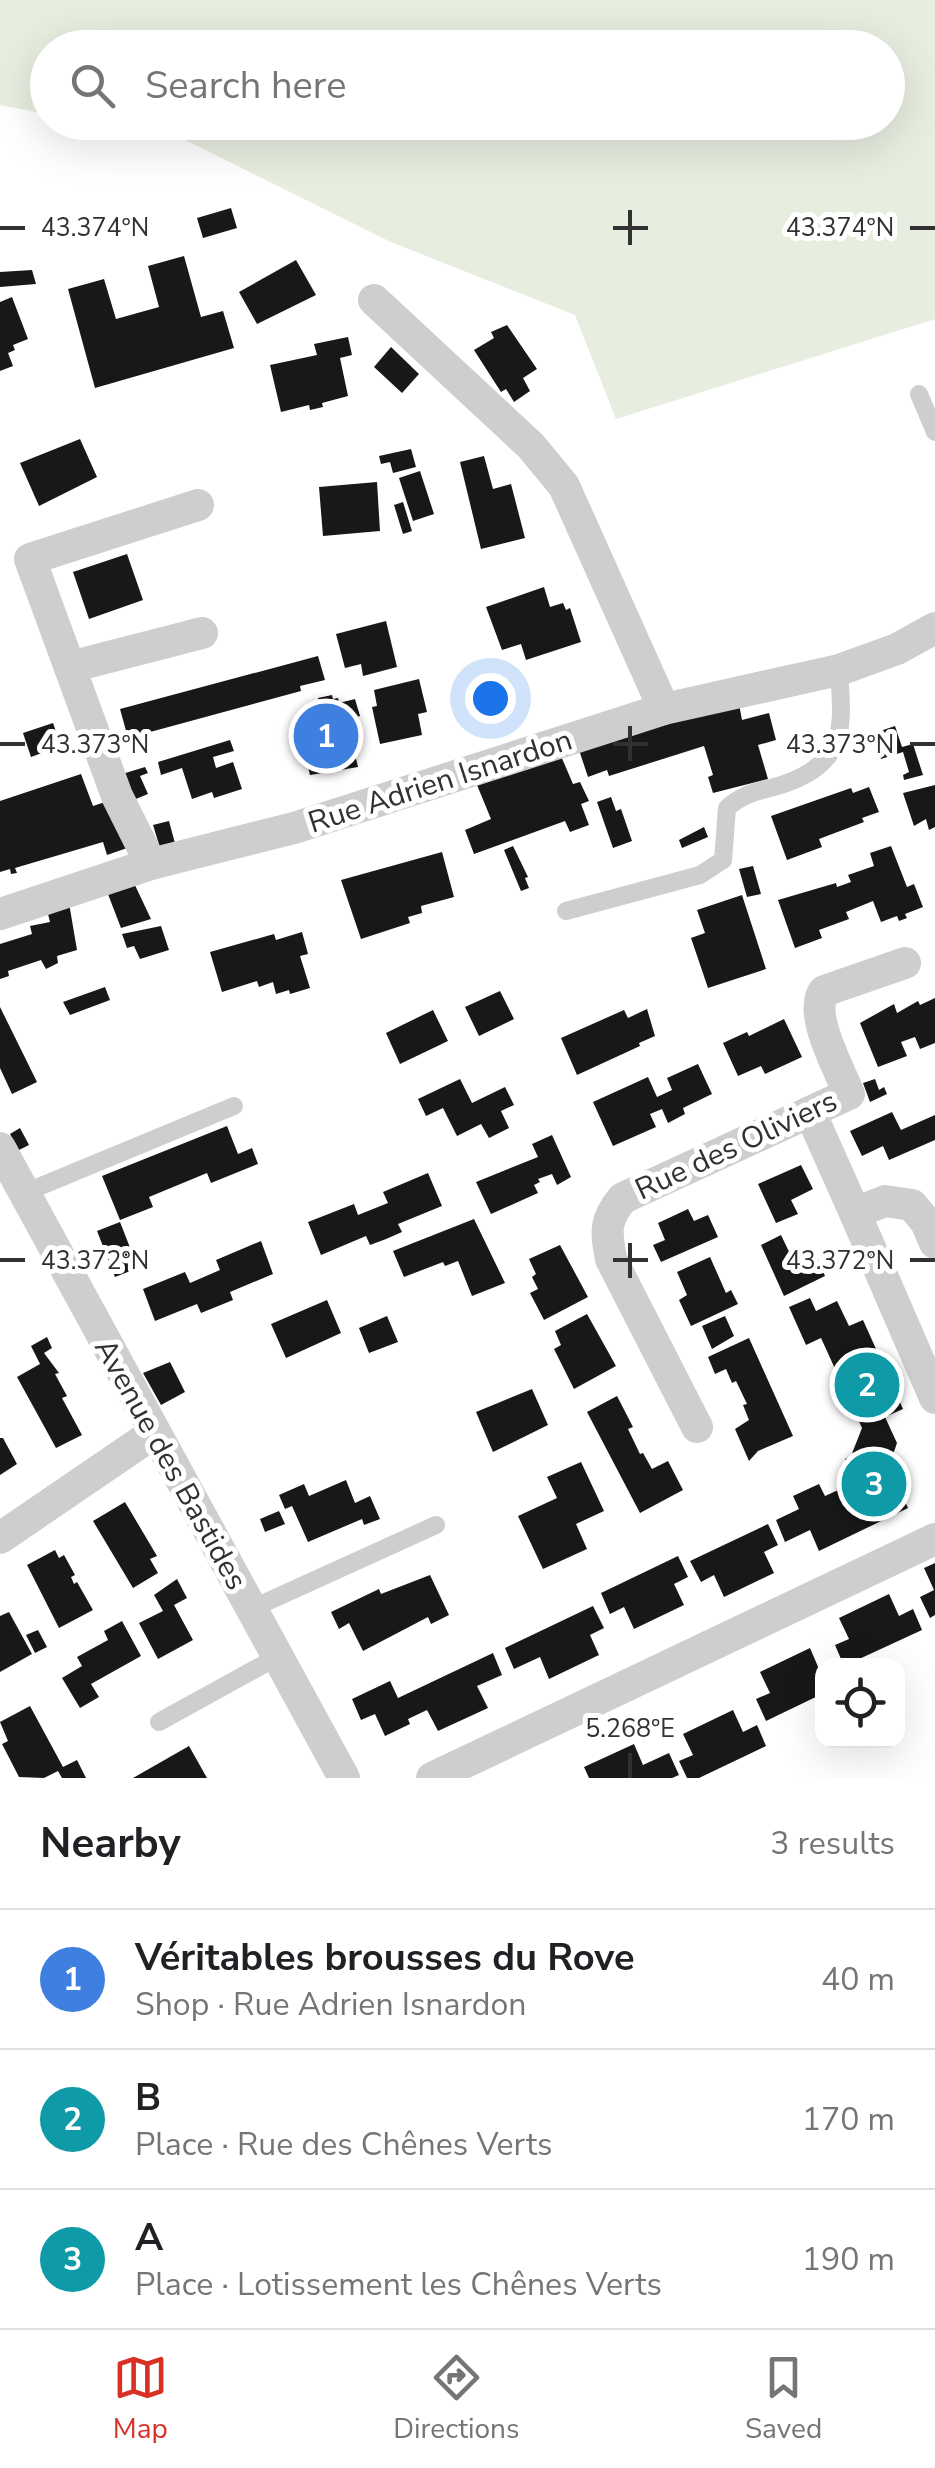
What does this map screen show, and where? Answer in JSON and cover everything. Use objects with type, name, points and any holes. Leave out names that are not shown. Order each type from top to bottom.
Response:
[{"type":"street","points":[[374,300],[530,446],[564,486],[664,709]]},
{"type":"street","points":[[151,864],[117,796],[30,558],[198,505]]},
{"type":"street","name":"Rue Adrien Isnardon","points":[[0,914],[151,864],[294,828],[664,709],[839,670],[896,649],[935,628]]},
{"type":"street","points":[[70,668],[202,633]]},
{"type":"street","name":"Rue des Oliviers","points":[[697,1427],[612,1259],[606,1235],[610,1213],[623,1198],[849,1094],[818,1014],[818,999],[824,990],[905,963]]},
{"type":"street","points":[[810,1112],[935,1398]]},
{"type":"street","name":"Avenue des Bastides","points":[[0,1148],[344,1778]]},
{"type":"street","points":[[856,1212],[885,1201],[912,1205],[926,1222],[935,1243]]},
{"type":"street","name":"Avenue des Bastides","points":[[0,1538],[154,1434]]},
{"type":"street","points":[[432,1778],[935,1538]]},
{"type":"lane","points":[[919,394],[935,432]]},
{"type":"lane","points":[[566,911],[700,875],[722,860],[727,808],[743,794],[793,781],[834,751],[843,725],[839,670]]},
{"type":"lane","points":[[24,1193],[234,1106]]},
{"type":"lane","points":[[251,1609],[436,1525]]},
{"type":"lane","points":[[159,1722],[278,1658]]},
{"type":"shaded area","points":[[0,0],[935,0],[935,319],[616,419],[575,315],[391,242],[185,140],[905,140],[905,30],[30,30],[30,111],[0,105]]},
{"type":"building","points":[[231,208],[237,228],[203,238],[197,218]]},
{"type":"building","points":[[184,256],[201,317],[223,311],[234,348],[95,388],[68,289],[104,279],[116,319],[159,307],[148,266]]},
{"type":"building","points":[[296,260],[316,295],[257,324],[239,292]]},
{"type":"building","points":[[32,270],[36,284],[0,287],[0,272]]},
{"type":"building","points":[[12,297],[28,339],[13,345],[15,350],[8,353],[13,366],[0,371],[0,302]]},
{"type":"building","points":[[507,325],[537,369],[523,378],[530,391],[514,402],[506,389],[501,392],[474,350],[494,338],[491,332]]},
{"type":"building","points":[[348,337],[352,355],[340,358],[348,396],[322,403],[323,407],[310,410],[309,405],[281,412],[270,365],[317,355],[314,344]]},
{"type":"building","points":[[391,347],[419,374],[402,393],[374,367]]},
{"type":"building","points":[[80,439],[97,477],[39,506],[20,463]]},
{"type":"building","points":[[411,449],[416,467],[393,473],[390,462],[381,464],[379,456]]},
{"type":"building","points":[[484,456],[493,489],[511,484],[525,538],[481,549],[460,462]]},
{"type":"building","points":[[420,471],[434,514],[413,521],[399,478]]},
{"type":"building","points":[[377,482],[380,531],[323,536],[319,487]]},
{"type":"building","points":[[403,502],[412,531],[403,534],[394,505]]},
{"type":"building","points":[[127,554],[143,600],[89,619],[73,572]]},
{"type":"building","points":[[544,587],[550,607],[563,603],[566,610],[570,608],[581,642],[526,660],[521,644],[502,650],[486,607]]},
{"type":"building","points":[[386,621],[397,667],[363,676],[361,664],[345,668],[336,634]]},
{"type":"building","points":[[318,656],[325,680],[300,686],[301,691],[128,738],[120,709]]},
{"type":"building","points":[[419,679],[427,712],[418,714],[422,735],[380,744],[372,707],[377,706],[374,690]]},
{"type":"building","points":[[332,695],[339,703],[355,699],[360,716],[347,720],[358,767],[310,775],[296,714],[320,707],[318,698]]},
{"type":"building","points":[[739,704],[742,720],[769,713],[776,740],[758,745],[768,779],[713,793],[708,777],[713,775],[704,746],[609,776],[607,770],[588,777],[578,747]]},
{"type":"building","points":[[53,723],[61,746],[31,757],[23,733]]},
{"type":"building","points":[[895,726],[902,747],[913,744],[923,775],[904,780],[903,775],[909,772],[903,752],[881,759],[874,733]]},
{"type":"building","points":[[230,740],[234,751],[213,757],[216,768],[233,762],[242,789],[214,798],[212,792],[192,799],[182,768],[161,775],[158,762]]},
{"type":"building","points":[[561,756],[573,784],[580,782],[589,801],[581,804],[589,825],[570,832],[565,821],[474,854],[465,830],[491,819],[477,785]]},
{"type":"building","points":[[145,767],[148,773],[140,776],[148,794],[131,801],[119,775]]},
{"type":"building","points":[[81,774],[93,806],[108,801],[130,847],[107,855],[103,842],[15,868],[17,873],[11,874],[10,869],[0,872],[0,801]]},
{"type":"building","points":[[935,785],[935,827],[929,830],[926,819],[914,826],[903,793]]},
{"type":"building","points":[[869,787],[879,812],[819,839],[822,847],[787,860],[771,816],[851,788],[853,793]]},
{"type":"building","points":[[611,797],[616,811],[621,809],[632,841],[613,848],[597,802]]},
{"type":"building","points":[[169,821],[176,847],[161,851],[153,825]]},
{"type":"building","points":[[704,827],[708,837],[682,848],[679,840]]},
{"type":"building","points":[[513,846],[528,877],[525,878],[529,888],[521,891],[504,850]]},
{"type":"building","points":[[891,846],[907,887],[914,884],[923,907],[905,914],[907,918],[899,921],[897,916],[881,922],[873,901],[846,912],[849,919],[819,930],[822,938],[795,948],[778,900],[851,882],[848,875],[874,866],[870,853]]},
{"type":"building","points":[[442,852],[454,897],[421,906],[422,913],[408,917],[410,923],[361,939],[341,880]]},
{"type":"building","points":[[753,866],[761,894],[747,897],[739,869]]},
{"type":"building","points":[[133,881],[151,919],[121,928],[106,889]]},
{"type":"building","points":[[742,895],[766,969],[708,988],[691,938],[705,933],[697,910]]},
{"type":"building","points":[[69,903],[77,950],[57,956],[58,963],[46,969],[41,960],[8,971],[9,976],[0,979],[0,944],[32,934],[30,926],[50,922],[47,910]]},
{"type":"building","points":[[161,926],[169,950],[140,959],[134,946],[127,948],[122,934]]},
{"type":"building","points":[[302,932],[308,954],[300,956],[310,988],[276,994],[273,982],[259,987],[257,981],[222,992],[210,952],[274,934],[276,940]]},
{"type":"building","points":[[105,987],[110,1000],[70,1015],[63,1002]]},
{"type":"building","points":[[500,991],[514,1019],[479,1036],[465,1007]]},
{"type":"building","points":[[935,998],[935,1043],[920,1049],[915,1037],[901,1042],[907,1056],[878,1067],[860,1023],[894,1004],[897,1013],[918,1001],[920,1005]]},
{"type":"building","points":[[0,1007],[37,1082],[12,1094],[0,1068]]},
{"type":"building","points":[[647,1009],[655,1036],[577,1075],[561,1038],[624,1010],[628,1018]]},
{"type":"building","points":[[433,1010],[448,1041],[400,1064],[386,1033]]},
{"type":"building","points":[[784,1019],[802,1057],[765,1074],[761,1066],[738,1076],[723,1043],[747,1032],[749,1036]]},
{"type":"building","points":[[698,1064],[712,1094],[683,1108],[685,1114],[668,1123],[662,1109],[650,1114],[656,1127],[613,1146],[593,1102],[648,1077],[657,1097],[672,1090],[667,1078]]},
{"type":"building","points":[[460,1079],[472,1103],[505,1087],[514,1105],[501,1111],[509,1128],[489,1138],[481,1124],[457,1136],[443,1108],[426,1116],[418,1099]]},
{"type":"building","points":[[875,1079],[879,1090],[884,1087],[887,1094],[870,1102],[863,1083]]},
{"type":"building","points":[[892,1112],[901,1130],[935,1115],[935,1140],[889,1160],[883,1146],[862,1156],[850,1131]]},
{"type":"building","points":[[227,1126],[238,1154],[252,1148],[258,1164],[211,1183],[207,1173],[149,1197],[153,1207],[120,1220],[102,1176]]},
{"type":"building","points":[[20,1128],[29,1145],[19,1150],[10,1134]]},
{"type":"building","points":[[552,1135],[571,1177],[557,1185],[552,1174],[538,1179],[540,1182],[534,1185],[538,1193],[491,1214],[476,1182],[538,1157],[532,1144]]},
{"type":"building","points":[[801,1165],[813,1189],[791,1200],[798,1214],[776,1223],[758,1184]]},
{"type":"building","points":[[428,1173],[442,1206],[398,1224],[402,1232],[386,1239],[370,1245],[366,1236],[321,1255],[308,1222],[354,1204],[358,1215],[388,1203],[383,1192]]},
{"type":"building","points":[[688,1209],[694,1221],[708,1215],[718,1237],[661,1262],[653,1245],[665,1240],[658,1223]]},
{"type":"building","points":[[474,1219],[505,1283],[472,1296],[458,1261],[445,1266],[443,1262],[404,1277],[393,1251]]},
{"type":"building","points":[[120,1222],[138,1268],[115,1277],[97,1231]]},
{"type":"building","points":[[781,1235],[793,1260],[814,1250],[825,1276],[784,1296],[761,1245]]},
{"type":"building","points":[[261,1241],[273,1274],[230,1292],[233,1300],[201,1313],[197,1304],[155,1321],[143,1289],[185,1272],[190,1283],[220,1270],[216,1260]]},
{"type":"building","points":[[560,1245],[588,1297],[544,1320],[530,1293],[538,1289],[529,1259]]},
{"type":"building","points":[[710,1257],[726,1293],[731,1290],[738,1304],[691,1326],[679,1300],[687,1295],[677,1272]]},
{"type":"building","points":[[810,1298],[816,1311],[837,1301],[849,1326],[863,1320],[903,1409],[885,1417],[897,1443],[889,1466],[908,1508],[819,1551],[810,1530],[785,1542],[776,1520],[799,1509],[793,1496],[819,1484],[825,1496],[856,1482],[845,1459],[851,1456],[862,1428],[821,1338],[806,1345],[789,1307]]},
{"type":"building","points":[[327,1300],[341,1333],[286,1358],[271,1324]]},
{"type":"building","points":[[587,1314],[616,1366],[574,1389],[554,1349],[561,1345],[555,1331]]},
{"type":"building","points":[[387,1316],[398,1342],[369,1353],[359,1328]]},
{"type":"building","points":[[725,1316],[734,1336],[712,1349],[702,1326]]},
{"type":"building","points":[[47,1337],[52,1348],[44,1353],[59,1373],[55,1374],[67,1396],[62,1398],[82,1435],[56,1448],[17,1377],[40,1364],[31,1346]]},
{"type":"building","points":[[749,1338],[793,1436],[758,1451],[749,1461],[735,1429],[749,1420],[743,1405],[747,1404],[736,1381],[732,1383],[726,1369],[715,1374],[708,1357]]},
{"type":"building","points":[[170,1362],[185,1392],[161,1405],[143,1373]]},
{"type":"building","points":[[532,1389],[548,1425],[493,1452],[476,1412]]},
{"type":"building","points":[[617,1396],[633,1427],[628,1429],[640,1454],[652,1469],[668,1461],[683,1490],[640,1513],[587,1412]]},
{"type":"building","points":[[0,1438],[17,1464],[0,1475]]},
{"type":"building","points":[[581,1462],[604,1511],[576,1524],[587,1549],[543,1569],[518,1516],[557,1498],[547,1477]]},
{"type":"building","points":[[346,1480],[355,1503],[370,1496],[380,1519],[364,1525],[362,1519],[308,1542],[292,1506],[285,1509],[279,1495],[304,1484],[309,1496]]},
{"type":"building","points":[[125,1502],[157,1556],[150,1559],[158,1573],[133,1588],[93,1521]]},
{"type":"building","points":[[279,1511],[285,1524],[265,1532],[260,1519]]},
{"type":"building","points":[[768,1524],[778,1545],[764,1552],[774,1573],[724,1597],[714,1575],[701,1582],[690,1561]]},
{"type":"building","points":[[55,1550],[59,1558],[64,1555],[75,1575],[71,1577],[74,1584],[77,1582],[93,1610],[59,1628],[27,1565]]},
{"type":"building","points":[[678,1556],[688,1577],[674,1584],[684,1605],[634,1629],[624,1607],[610,1614],[601,1593]]},
{"type":"building","points":[[935,1563],[935,1615],[930,1618],[920,1597],[934,1590],[924,1568]]},
{"type":"building","points":[[430,1575],[449,1615],[431,1624],[428,1617],[363,1651],[349,1623],[339,1629],[331,1612],[379,1589],[381,1594]]},
{"type":"building","points":[[177,1579],[187,1598],[174,1605],[193,1640],[158,1659],[139,1623],[163,1611],[154,1595]]},
{"type":"building","points":[[889,1594],[899,1616],[913,1609],[922,1630],[861,1658],[841,1658],[835,1645],[849,1639],[839,1618]]},
{"type":"building","points":[[593,1606],[604,1628],[590,1635],[599,1655],[549,1679],[540,1657],[514,1669],[505,1648]]},
{"type":"building","points":[[9,1612],[32,1654],[0,1672],[0,1616]]},
{"type":"building","points":[[122,1621],[141,1656],[91,1684],[99,1697],[80,1708],[62,1678],[82,1666],[77,1657],[108,1640],[104,1631]]},
{"type":"building","points":[[38,1630],[47,1647],[35,1653],[26,1635]]},
{"type":"building","points":[[810,1648],[815,1660],[815,1697],[766,1721],[756,1699],[770,1693],[760,1672]]},
{"type":"building","points":[[493,1653],[502,1675],[477,1686],[488,1708],[438,1731],[427,1710],[385,1736],[375,1714],[361,1720],[352,1699],[390,1681],[398,1698]]},
{"type":"building","points":[[30,1706],[63,1767],[77,1760],[86,1778],[62,1778],[58,1771],[44,1778],[19,1777],[2,1744],[8,1741],[0,1722]]},
{"type":"building","points":[[733,1710],[743,1732],[757,1725],[766,1746],[699,1778],[687,1778],[679,1761],[693,1755],[683,1734]]},
{"type":"building","points":[[634,1744],[643,1765],[669,1753],[679,1775],[589,1778],[584,1767]]},
{"type":"building","points":[[189,1746],[207,1778],[133,1778]]},
{"type":"place","name":"Véritables brousses du Rove","points":[[326,736]]},
{"type":"place","name":"B","points":[[867,1385]]},
{"type":"place","name":"A","points":[[874,1484]]}]
